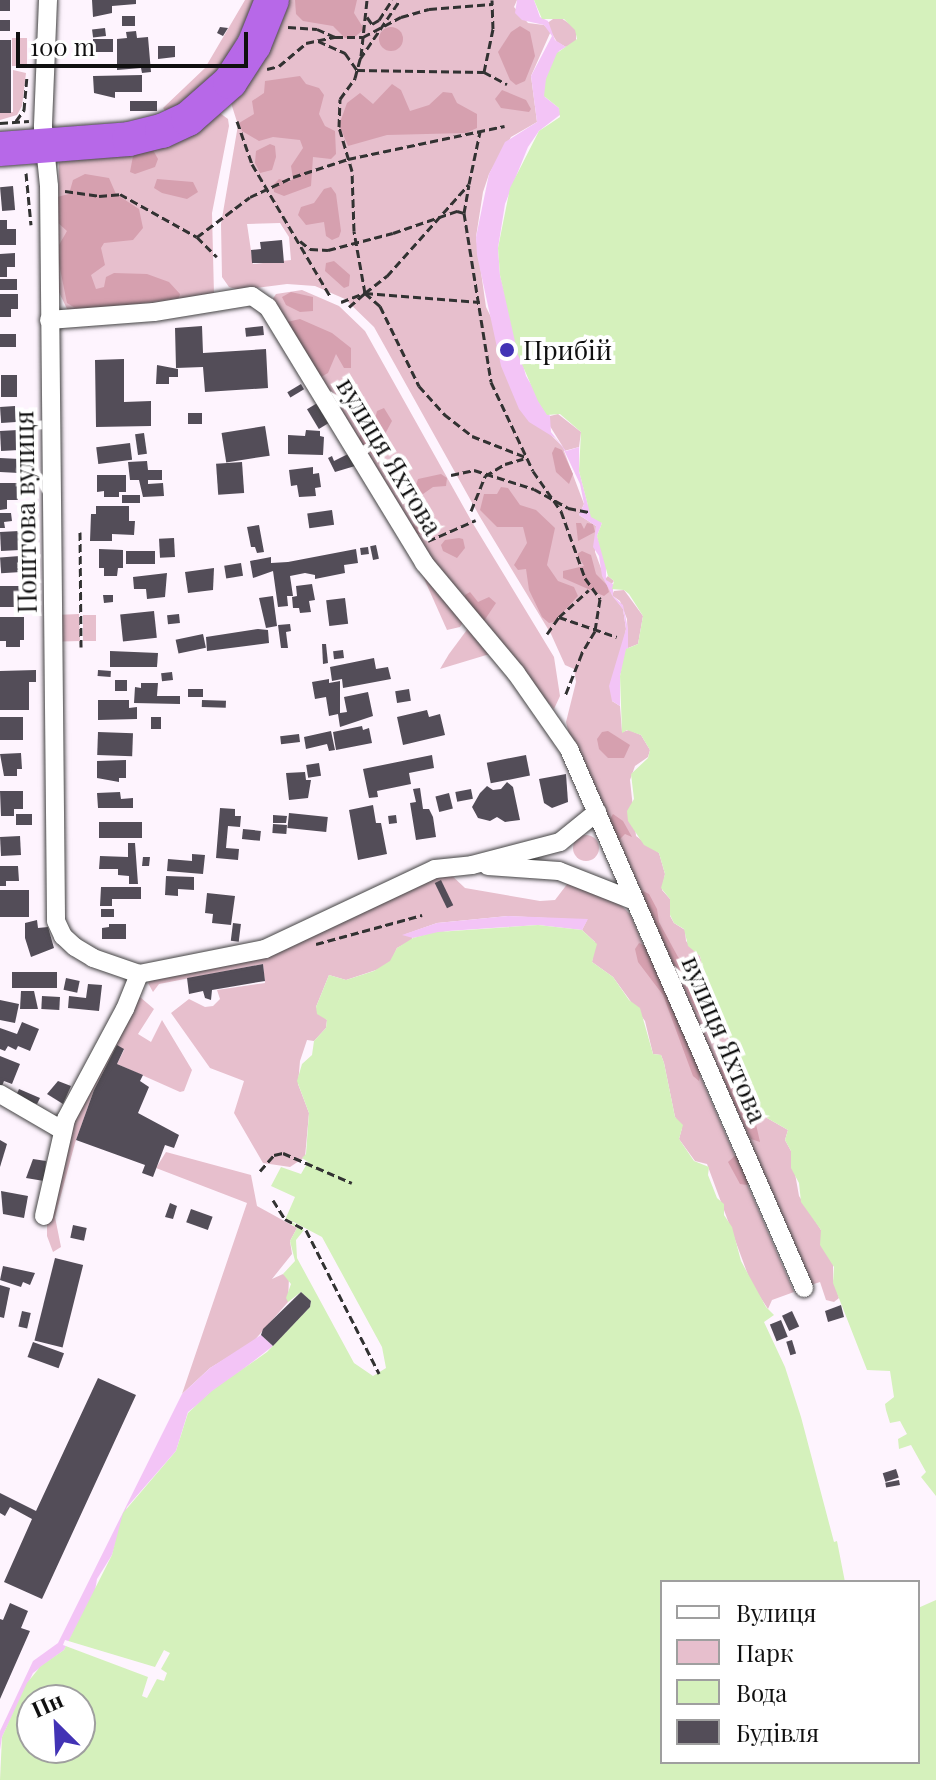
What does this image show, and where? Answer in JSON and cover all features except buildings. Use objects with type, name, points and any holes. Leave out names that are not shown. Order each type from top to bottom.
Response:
[{"type":"highway","points":[[0,149],[43,137],[129,139],[174,126],[218,95],[246,60],[269,12]]},
{"type":"street","name":"Поштова вулиця","points":[[48,0],[43,137],[49,186],[56,921],[63,936],[84,953],[139,974]]},
{"type":"street","name":"вулиця Яхтова","points":[[49,320],[259,298],[351,439],[414,547],[448,596],[542,708],[579,769],[804,1288]]},
{"type":"street","points":[[44,1216],[62,1130],[125,1009],[139,974],[265,949],[435,869],[472,865],[560,842],[597,812]]},
{"type":"street","points":[[472,865],[559,871],[635,901]]},
{"type":"street","points":[[0,1094],[62,1130]]},
{"type":"path","points":[[367,0],[360,59],[340,99],[339,127],[348,159],[355,244],[365,293],[380,306],[419,386],[444,414],[472,436],[527,458]]},
{"type":"path","points":[[366,9],[367,21],[372,24],[379,20],[392,0]]},
{"type":"path","points":[[360,59],[400,0]]},
{"type":"path","points":[[246,60],[263,69],[279,66],[306,43],[335,37],[363,37],[429,9],[492,2],[493,29],[484,72]]},
{"type":"path","points":[[269,12],[335,37]]},
{"type":"path","points":[[318,41],[345,53],[357,70]]},
{"type":"path","points":[[357,70],[484,72],[507,84]]},
{"type":"path","points":[[0,123],[25,119],[43,137]]},
{"type":"path","points":[[237,121],[252,164],[300,241],[315,276],[330,296]]},
{"type":"path","points":[[197,237],[229,210],[268,187],[348,159],[463,132],[480,132],[505,126]]},
{"type":"path","points":[[480,132],[464,213],[491,382],[527,458],[554,500],[602,608],[595,631],[582,653],[565,696]]},
{"type":"path","points":[[349,307],[387,276],[469,184]]},
{"type":"path","points":[[49,186],[77,194],[120,194],[197,237],[217,257]]},
{"type":"path","points":[[300,241],[310,249],[328,250],[436,220],[457,211],[464,213]]},
{"type":"path","points":[[341,302],[365,293],[480,302]]},
{"type":"path","points":[[471,511],[485,476],[505,464],[527,458]]},
{"type":"path","points":[[451,475],[474,470],[485,476],[510,480],[577,511],[589,512]]},
{"type":"path","points":[[414,547],[476,520]]},
{"type":"path","points":[[80,532],[81,647]]},
{"type":"path","points":[[547,634],[559,617],[591,589]]},
{"type":"path","points":[[559,617],[617,637]]},
{"type":"path","points":[[304,946],[422,915]]},
{"type":"path","points":[[260,1171],[274,1155],[283,1153],[352,1183]]},
{"type":"path","points":[[273,1200],[285,1219],[306,1230],[379,1373]]},
{"type":"green space","points":[[245,0],[254,0],[230,52],[207,83],[167,113],[163,108],[205,68]]},
{"type":"green space","points":[[285,0],[517,0],[514,7],[528,23],[544,25],[551,31],[531,76],[537,122],[511,137],[489,174],[483,192],[476,237],[486,307],[548,432],[563,447],[548,423],[550,416],[558,414],[581,432],[579,447],[564,451],[584,504],[579,515],[596,526],[595,552],[605,579],[608,576],[614,581],[610,586],[612,595],[614,591],[624,590],[643,616],[638,644],[628,648],[627,619],[620,601],[613,596],[623,609],[626,629],[612,701],[620,706],[622,732],[629,730],[641,735],[650,750],[648,757],[635,766],[630,780],[636,836],[659,853],[665,874],[662,890],[670,899],[670,916],[685,930],[686,941],[700,956],[707,987],[755,1102],[767,1118],[788,1130],[785,1140],[791,1151],[799,1196],[821,1230],[821,1243],[833,1263],[833,1279],[839,1298],[834,1302],[826,1300],[820,1282],[811,1285],[569,734],[566,722],[576,682],[574,669],[565,665],[551,634],[480,517],[374,327],[345,299],[315,286],[287,284],[239,290],[229,287],[222,277],[221,224],[238,125],[231,103]],"holes":[[[280,223],[289,237],[291,260],[253,264],[247,224]]]},
{"type":"green space","points":[[561,18],[570,24],[576,30],[576,41],[566,47],[557,42],[546,24]]},
{"type":"green space","points":[[12,38],[27,38],[27,66],[12,66]]},
{"type":"green space","points":[[13,70],[26,73],[22,106],[17,115],[0,120],[0,113],[13,112]]},
{"type":"green space","points":[[220,113],[228,119],[229,126],[212,213],[214,295],[75,314],[67,309],[57,288],[59,162]]},
{"type":"green space","points":[[302,290],[339,306],[365,331],[472,522],[554,657],[560,696],[554,709],[451,593],[272,300],[276,294]]},
{"type":"green space","points":[[422,574],[464,621],[460,627],[447,630]]},
{"type":"green space","points":[[79,614],[80,641],[62,642],[61,615]]},
{"type":"green space","points":[[83,615],[96,615],[96,641],[83,641]]},
{"type":"green space","points":[[469,627],[493,653],[440,669],[449,654]]},
{"type":"green space","points":[[586,835],[595,839],[599,848],[595,857],[586,861],[577,857],[573,848],[577,839]]},
{"type":"green space","points":[[448,872],[465,888],[540,901],[555,900],[568,883],[619,903],[630,914],[794,1292],[772,1300],[768,1309],[751,1283],[707,1164],[695,1161],[679,1139],[682,1128],[675,1117],[664,1063],[661,1055],[653,1054],[645,1021],[613,977],[592,962],[595,942],[582,930],[587,920],[508,916],[437,923],[406,934],[412,940],[397,948],[391,961],[379,969],[346,980],[329,975],[316,1007],[327,1020],[326,1028],[314,1041],[307,1040],[300,1061],[298,1084],[309,1113],[305,1157],[290,1167],[263,1163],[234,1113],[244,1081],[210,1068],[171,1013],[189,999],[205,1007],[213,1006],[220,999],[217,990],[265,983],[263,964],[159,984],[153,992],[148,983],[156,976],[239,961]]},
{"type":"green space","points":[[140,997],[154,1009],[138,1034],[151,1042],[162,1020],[192,1070],[184,1091],[180,1092],[117,1064],[124,1050],[117,1046],[94,1090],[75,1143],[55,1217],[61,1247],[53,1252],[47,1236],[47,1214],[63,1142]]},
{"type":"green space","points":[[166,1152],[251,1175],[257,1206],[297,1228],[290,1241],[292,1254],[272,1279],[283,1274],[289,1277],[288,1302],[253,1342],[210,1368],[182,1394],[247,1203],[156,1168]]},
{"type":"shaded area","points":[[295,0],[357,0],[354,13],[364,29],[356,36],[345,38],[333,26],[303,21],[296,14]]},
{"type":"shaded area","points":[[520,26],[530,32],[535,56],[525,81],[516,85],[510,80],[498,52],[511,32]]},
{"type":"shaded area","points":[[391,27],[402,34],[403,39],[396,50],[391,51],[380,44],[379,39],[386,28]]},
{"type":"shaded area","points":[[300,76],[306,84],[319,88],[324,95],[319,114],[325,126],[335,131],[336,154],[331,159],[313,157],[311,186],[284,196],[274,192],[273,185],[279,179],[289,182],[293,179],[291,166],[303,148],[300,140],[273,137],[259,141],[242,131],[239,123],[254,114],[252,101],[264,93],[265,81]]},
{"type":"shaded area","points":[[392,84],[401,90],[410,111],[429,105],[443,92],[452,93],[457,103],[477,114],[477,128],[466,133],[387,135],[348,146],[339,125],[347,103],[360,93],[373,104]]},
{"type":"shaded area","points":[[502,90],[526,100],[531,109],[529,112],[501,108],[495,99]]},
{"type":"shaded area","points":[[270,144],[275,146],[276,157],[272,170],[260,173],[255,163],[256,151]]},
{"type":"shaded area","points":[[153,150],[158,159],[155,167],[135,174],[130,172],[133,156]]},
{"type":"shaded area","points":[[85,174],[109,178],[116,194],[139,209],[143,228],[133,240],[104,243],[101,248],[105,265],[91,275],[96,289],[104,287],[106,277],[114,273],[147,274],[169,282],[180,294],[179,298],[80,311],[67,303],[58,259],[59,245],[67,231],[57,222],[57,197],[69,194],[73,180]]},
{"type":"shaded area","points":[[157,179],[193,182],[198,192],[187,199],[162,193],[154,188]]},
{"type":"shaded area","points":[[331,187],[336,194],[341,231],[339,237],[332,240],[326,236],[324,222],[306,225],[298,215],[301,207],[314,203],[324,189]]},
{"type":"shaded area","points":[[334,261],[350,275],[349,286],[344,288],[325,271],[326,263]]},
{"type":"shaded area","points":[[291,292],[313,297],[313,311],[300,312],[286,305],[282,297]]},
{"type":"shaded area","points":[[300,319],[332,333],[351,348],[351,368],[344,368],[336,354],[328,373],[321,377],[287,322]]},
{"type":"shaded area","points":[[384,408],[392,421],[385,434],[387,449],[375,458],[358,440],[363,429],[374,423],[377,411]]},
{"type":"shaded area","points":[[555,447],[562,450],[573,474],[569,484],[556,472],[552,453]]},
{"type":"shaded area","points":[[441,474],[447,478],[446,486],[433,487],[423,494],[415,488],[418,479]]},
{"type":"shaded area","points":[[501,487],[508,488],[520,505],[536,510],[555,528],[547,565],[558,581],[574,587],[578,596],[554,622],[549,623],[542,617],[529,590],[526,569],[518,570],[514,565],[527,543],[523,527],[497,527],[480,510],[484,494],[497,494]]},
{"type":"shaded area","points":[[417,504],[424,508],[432,521],[424,535],[415,533],[410,526],[419,521],[410,510]]},
{"type":"shaded area","points":[[576,523],[581,523],[584,529],[587,523],[593,524],[595,532],[578,541]]},
{"type":"shaded area","points":[[463,539],[465,548],[457,558],[443,551],[441,545],[445,540]]},
{"type":"shaded area","points":[[582,551],[591,555],[596,574],[607,585],[609,592],[604,596],[563,578],[563,571],[584,566],[577,554]]},
{"type":"shaded area","points":[[470,592],[478,602],[489,597],[496,603],[484,621],[466,601],[465,595]]},
{"type":"shaded area","points":[[608,731],[630,745],[624,758],[608,758],[599,749],[597,739],[602,732]]},
{"type":"shaded area","points":[[613,814],[623,821],[632,837],[625,834],[618,841],[609,821]]},
{"type":"shaded area","points":[[643,891],[649,894],[657,909],[659,922],[678,957],[690,968],[708,1006],[708,1014],[702,1017],[696,1011],[641,895]]},
{"type":"shaded area","points":[[639,943],[646,946],[658,970],[701,1069],[699,1081],[693,1076],[663,995],[638,962],[635,949]]},
{"type":"shaded area","points":[[725,1061],[730,1063],[743,1098],[753,1111],[760,1142],[751,1139],[730,1094],[720,1069]]},
{"type":"shaded area","points":[[737,1154],[749,1183],[747,1185],[740,1184],[728,1162]]},
{"type":"sand","name":"Прибій","points":[[517,0],[534,0],[540,17],[548,21],[555,40],[566,47],[559,51],[545,97],[559,108],[561,114],[539,131],[528,147],[505,204],[498,248],[500,275],[526,376],[550,416],[551,432],[566,451],[579,447],[579,471],[588,505],[602,523],[597,536],[606,560],[606,580],[613,584],[613,596],[623,605],[628,629],[628,648],[620,676],[620,706],[612,701],[609,686],[626,629],[623,609],[613,597],[602,576],[599,556],[593,547],[596,526],[579,515],[584,504],[580,484],[563,448],[555,438],[529,422],[519,409],[501,366],[477,255],[476,237],[489,174],[505,142],[537,122],[531,76],[552,36],[544,25],[522,20],[515,13]]},
{"type":"sand","points":[[508,916],[588,919],[582,930],[538,925],[448,931],[413,938],[402,935],[437,923]]},
{"type":"sand","points":[[261,1335],[273,1346],[188,1412],[176,1451],[127,1507],[112,1555],[97,1579],[95,1591],[64,1650],[33,1673],[28,1684],[22,1684],[33,1661],[58,1643],[182,1394],[210,1368]]},
{"type":"sand","points":[[16,1697],[16,1708],[2,1737],[0,1750],[0,1731]]},
{"type":"water","points":[[534,0],[936,0],[936,1496],[921,1477],[926,1472],[911,1445],[899,1449],[898,1439],[907,1434],[900,1421],[890,1423],[886,1410],[885,1404],[894,1397],[890,1371],[867,1370],[833,1283],[834,1267],[820,1245],[821,1230],[801,1202],[799,1183],[791,1168],[791,1151],[785,1140],[788,1130],[767,1118],[747,1089],[742,1065],[707,987],[700,956],[688,946],[684,929],[674,923],[670,915],[670,899],[661,888],[665,874],[659,853],[644,845],[628,821],[627,811],[634,799],[631,774],[648,758],[650,750],[641,735],[627,730],[622,733],[620,676],[626,649],[638,644],[643,616],[629,594],[624,590],[612,589],[614,581],[608,576],[597,536],[602,523],[591,517],[579,471],[581,432],[560,414],[547,415],[538,401],[518,355],[500,275],[498,248],[510,188],[539,131],[560,117],[559,108],[544,96],[546,79],[557,53],[577,39],[575,30],[564,19],[542,19]]},
{"type":"water","points":[[538,925],[582,930],[597,944],[592,962],[613,977],[629,1000],[640,1008],[653,1054],[661,1055],[664,1063],[675,1117],[683,1125],[679,1139],[694,1161],[709,1167],[708,1175],[717,1198],[724,1204],[724,1215],[732,1227],[741,1261],[766,1307],[774,1315],[764,1322],[785,1367],[801,1417],[834,1542],[837,1541],[845,1580],[660,1580],[660,1764],[920,1764],[920,1607],[936,1600],[936,1780],[0,1780],[2,1737],[16,1707],[16,1764],[96,1764],[96,1684],[27,1684],[40,1667],[64,1650],[112,1555],[123,1513],[176,1451],[188,1413],[212,1391],[267,1352],[310,1307],[311,1301],[301,1292],[288,1302],[286,1298],[291,1284],[283,1274],[295,1261],[290,1241],[297,1228],[285,1220],[295,1197],[271,1186],[281,1167],[301,1174],[308,1162],[302,1158],[306,1154],[309,1113],[297,1081],[302,1064],[312,1055],[314,1041],[326,1028],[327,1020],[317,1014],[316,1007],[329,975],[346,980],[374,971],[390,961],[397,948],[413,938],[438,932]]},
{"type":"pier","points":[[286,1218],[322,1237],[382,1347],[386,1368],[373,1376],[354,1363],[297,1258],[296,1240],[304,1230]]},
{"type":"pier","points":[[65,1640],[155,1667],[164,1650],[170,1653],[161,1669],[167,1673],[164,1681],[157,1679],[147,1698],[142,1696],[148,1677],[63,1645]]},
{"type":"place","name":"Прибій","points":[[507,350]]}]
